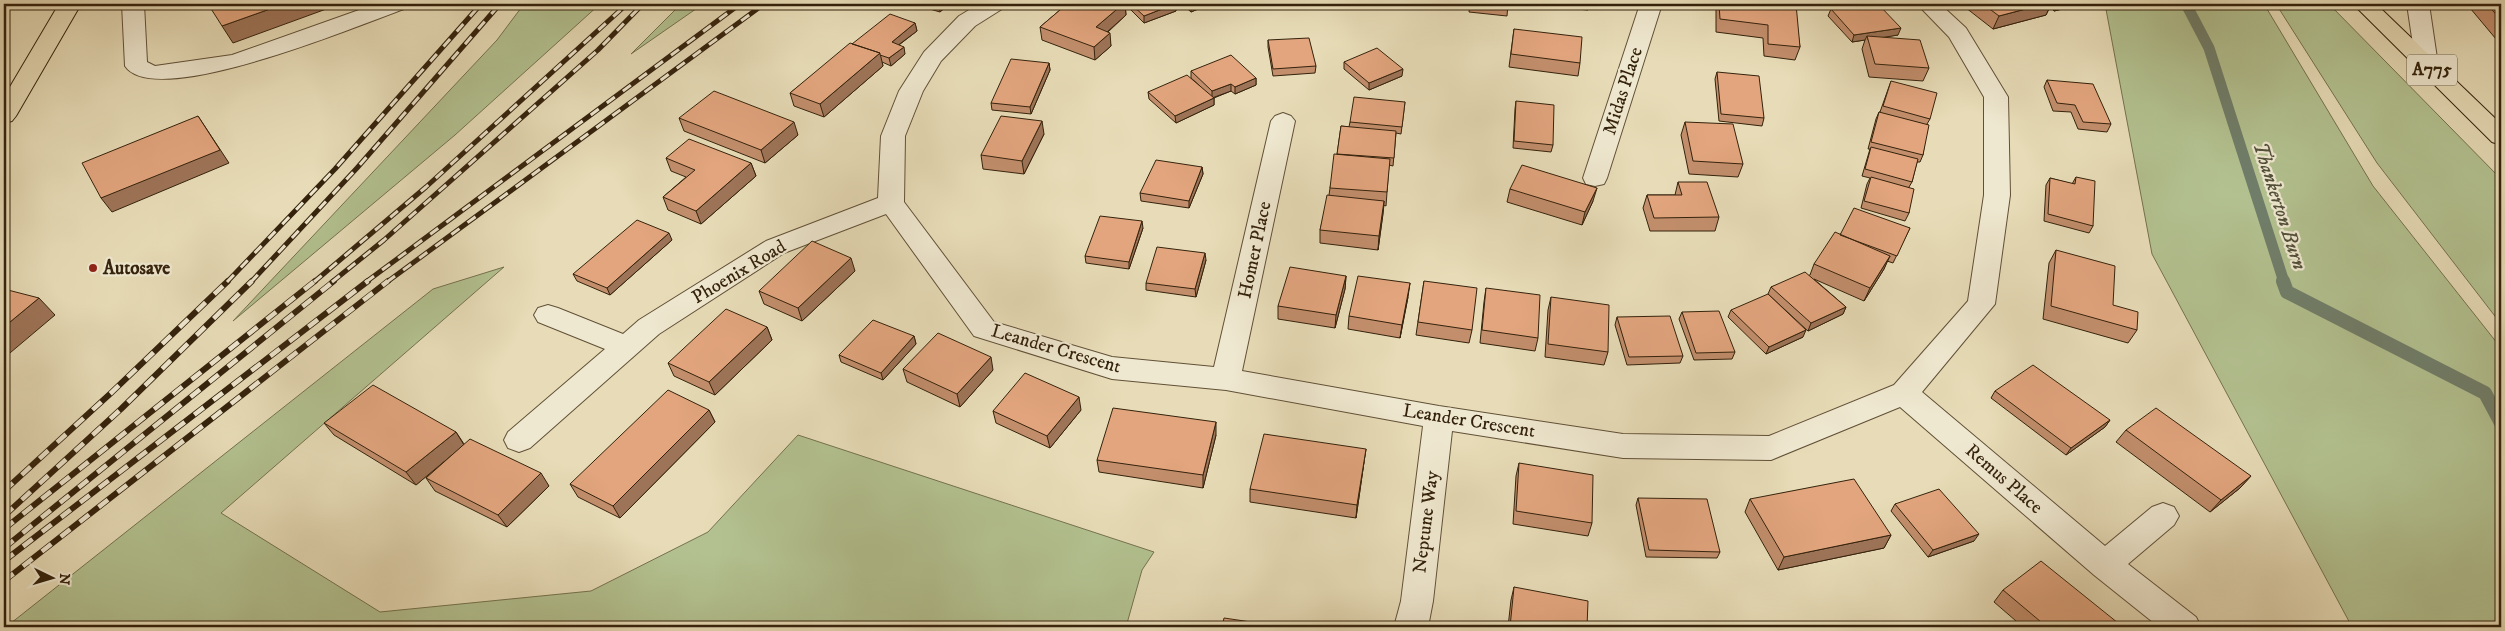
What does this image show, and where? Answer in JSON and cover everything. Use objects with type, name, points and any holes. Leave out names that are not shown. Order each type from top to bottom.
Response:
[{"type":"main road","points":[[4,116],[70,4]]},
{"type":"main road","name":"A775","points":[[2364,4],[2501,137]]},
{"type":"street","points":[[133,4],[136,66],[152,73],[188,70],[237,61],[396,4]]},
{"type":"street","points":[[891,203],[893,136],[911,91],[932,57],[967,21],[994,4]]},
{"type":"street","name":"Midas Place","points":[[1595,178],[1651,4]]},
{"type":"street","name":"Leander Crescent","points":[[891,203],[984,329],[1112,368],[1226,379],[1439,417],[1624,446],[1771,448],[1904,393],[1982,304],[1997,195],[1996,97],[1958,33],[1928,4]]},
{"type":"street","points":[[2418,4],[2427,65]]},
{"type":"street","name":"Homer Place","points":[[1226,379],[1283,121]]},
{"type":"street","name":"Phoenix Road","points":[[518,440],[648,327],[775,247],[891,203]]},
{"type":"street","points":[[548,314],[625,346]]},
{"type":"street","name":"Remus Place","points":[[1904,393],[2105,565],[2184,627]]},
{"type":"street","name":"Neptune Way","points":[[1411,627],[1417,600],[1439,417]]},
{"type":"street","points":[[2105,565],[2163,516]]},
{"type":"green space","points":[[524,4],[600,4],[455,135],[233,321],[497,40]]},
{"type":"green space","points":[[681,4],[703,4],[631,54]]},
{"type":"green space","points":[[2105,4],[2264,4],[2373,186],[2501,348],[2501,627],[2352,627],[2152,254]]},
{"type":"green space","points":[[2276,4],[2329,4],[2501,179],[2501,324],[2377,163]]},
{"type":"green space","points":[[504,267],[221,513],[380,612],[591,591],[708,532],[798,435],[1154,552],[1142,570],[1126,627],[6,627],[433,289]]},
{"type":"building","points":[[208,4],[284,4],[222,26]]},
{"type":"building","points":[[1067,4],[1123,4],[1096,27],[1110,33],[1094,47],[1040,27]]},
{"type":"building","points":[[1131,4],[1175,4],[1144,16]]},
{"type":"building","points":[[1508,4],[1508,9],[1470,5]]},
{"type":"building","points":[[1719,4],[1796,4],[1800,47],[1768,44],[1768,25],[1720,19]]},
{"type":"building","points":[[1878,4],[1901,28],[1854,35],[1831,9]]},
{"type":"building","points":[[1983,4],[2045,4],[1999,16]]},
{"type":"building","points":[[2487,4],[2501,4],[2501,20]]},
{"type":"building","points":[[890,14],[915,23],[892,42],[904,47],[889,58],[852,44]]},
{"type":"building","points":[[1514,29],[1582,37],[1580,63],[1511,54]]},
{"type":"building","points":[[1867,36],[1920,40],[1929,68],[1875,64]]},
{"type":"building","points":[[1309,38],[1316,66],[1273,69],[1268,40]]},
{"type":"building","points":[[850,43],[880,53],[820,104],[790,93]]},
{"type":"building","points":[[1377,48],[1403,69],[1369,83],[1344,62]]},
{"type":"building","points":[[1231,55],[1256,78],[1235,87],[1231,84],[1212,91],[1191,71]]},
{"type":"building","points":[[1011,59],[1049,63],[1030,107],[991,103]]},
{"type":"building","points":[[1717,72],[1759,76],[1764,118],[1721,114]]},
{"type":"building","points":[[1187,75],[1214,98],[1175,116],[1148,92]]},
{"type":"building","points":[[2047,80],[2093,84],[2111,124],[2083,122],[2075,105],[2057,103]]},
{"type":"building","points":[[1891,81],[1937,93],[1930,119],[1883,106]]},
{"type":"building","points":[[714,91],[794,122],[761,150],[679,118]]},
{"type":"building","points":[[1354,97],[1405,102],[1402,127],[1350,122]]},
{"type":"building","points":[[1516,101],[1554,105],[1553,145],[1514,141]]},
{"type":"building","points":[[1879,112],[1929,125],[1923,155],[1871,142]]},
{"type":"building","points":[[198,116],[220,150],[101,198],[82,163]]},
{"type":"building","points":[[1001,116],[1042,121],[1022,161],[981,155]]},
{"type":"building","points":[[1685,122],[1733,124],[1743,164],[1693,161]]},
{"type":"building","points":[[1341,126],[1396,131],[1394,158],[1337,154]]},
{"type":"building","points":[[689,139],[751,163],[696,211],[663,197],[695,170],[666,158]]},
{"type":"building","points":[[1871,147],[1918,159],[1912,182],[1865,169]]},
{"type":"building","points":[[1334,154],[1390,159],[1387,192],[1330,188]]},
{"type":"building","points":[[1156,160],[1202,167],[1189,201],[1140,193]]},
{"type":"building","points":[[1522,165],[1597,188],[1585,212],[1510,189]]},
{"type":"building","points":[[1871,177],[1914,189],[1909,213],[1864,201]]},
{"type":"building","points":[[2076,177],[2095,181],[2093,226],[2048,214],[2050,178],[2075,184]]},
{"type":"building","points":[[1678,182],[1707,182],[1719,217],[1654,218],[1647,195],[1682,195]]},
{"type":"building","points":[[1327,195],[1384,201],[1379,236],[1320,230]]},
{"type":"building","points":[[1854,208],[1910,228],[1897,256],[1840,235]]},
{"type":"building","points":[[1100,216],[1142,221],[1129,262],[1085,256]]},
{"type":"building","points":[[637,220],[669,233],[607,288],[573,274]]},
{"type":"building","points":[[1835,232],[1890,256],[1870,288],[1814,264]]},
{"type":"building","points":[[812,241],[851,258],[798,308],[759,291]]},
{"type":"building","points":[[1157,247],[1205,253],[1195,289],[1146,283]]},
{"type":"building","points":[[2056,250],[2115,266],[2113,305],[2138,312],[2137,330],[2051,306]]},
{"type":"building","points":[[1290,267],[1346,276],[1336,315],[1278,306]]},
{"type":"building","points":[[1805,272],[1846,307],[1811,323],[1771,287]]},
{"type":"building","points":[[1358,276],[1410,283],[1402,325],[1349,316]]},
{"type":"building","points":[[1424,281],[1477,288],[1472,330],[1418,322]]},
{"type":"building","points":[[1486,288],[1540,295],[1538,338],[1482,330]]},
{"type":"building","points":[[4,289],[39,298],[4,327]]},
{"type":"building","points":[[1768,294],[1806,330],[1769,347],[1731,310]]},
{"type":"building","points":[[1551,297],[1609,305],[1608,352],[1548,344]]},
{"type":"building","points":[[726,309],[767,327],[709,382],[668,363]]},
{"type":"building","points":[[1719,311],[1735,352],[1696,353],[1682,312]]},
{"type":"building","points":[[1670,316],[1683,356],[1629,357],[1617,317]]},
{"type":"building","points":[[873,320],[914,336],[881,373],[839,355]]},
{"type":"building","points":[[938,333],[991,357],[957,394],[903,369]]},
{"type":"building","points":[[2033,365],[2110,420],[2071,448],[1995,391]]},
{"type":"building","points":[[1025,373],[1079,397],[1047,436],[993,411]]},
{"type":"building","points":[[373,385],[456,432],[406,472],[324,423]]},
{"type":"building","points":[[668,390],[709,410],[613,506],[570,484]]},
{"type":"building","points":[[1113,408],[1216,422],[1203,475],[1097,460]]},
{"type":"building","points":[[2156,408],[2251,476],[2221,500],[2126,430]]},
{"type":"building","points":[[1264,434],[1366,449],[1357,505],[1250,489]]},
{"type":"building","points":[[470,439],[541,473],[498,515],[426,478]]},
{"type":"building","points":[[1519,463],[1593,475],[1592,523],[1516,511]]},
{"type":"building","points":[[1854,479],[1891,535],[1784,557],[1750,499]]},
{"type":"building","points":[[1939,489],[1979,534],[1933,550],[1895,504]]},
{"type":"building","points":[[1638,498],[1707,499],[1720,552],[1649,550]]},
{"type":"building","points":[[2041,561],[2123,627],[2047,627],[2003,590]]},
{"type":"building","points":[[1514,587],[1588,601],[1587,627],[1510,627]]},
{"type":"building","points":[[1224,618],[1285,627],[1222,627]]},
{"type":"waterway","name":"Thankerton Burn","points":[[2186,4],[2209,48],[2284,282]]},
{"type":"waterway","name":"Thankerton Burn","points":[[2283,281],[2287,292],[2485,393],[2501,423]]},
{"type":"railway","points":[[227,281],[335,169],[481,4]]},
{"type":"railway","points":[[251,282],[357,168],[500,4]]},
{"type":"railway","points":[[314,282],[426,187],[627,4]]},
{"type":"railway","points":[[332,282],[384,240],[598,50],[643,4]]},
{"type":"railway","points":[[366,282],[740,4]]},
{"type":"railway","points":[[387,282],[764,4]]},
{"type":"railway","points":[[4,491],[111,393],[227,281]]},
{"type":"railway","points":[[4,529],[315,281]]},
{"type":"railway","points":[[4,548],[334,281]]},
{"type":"railway","points":[[4,561],[368,281]]},
{"type":"railway","points":[[4,581],[388,281]]},
{"type":"railway","points":[[4,516],[121,409],[251,282]]},
{"type":"place","name":"Autosave","points":[[93,268]]}]
